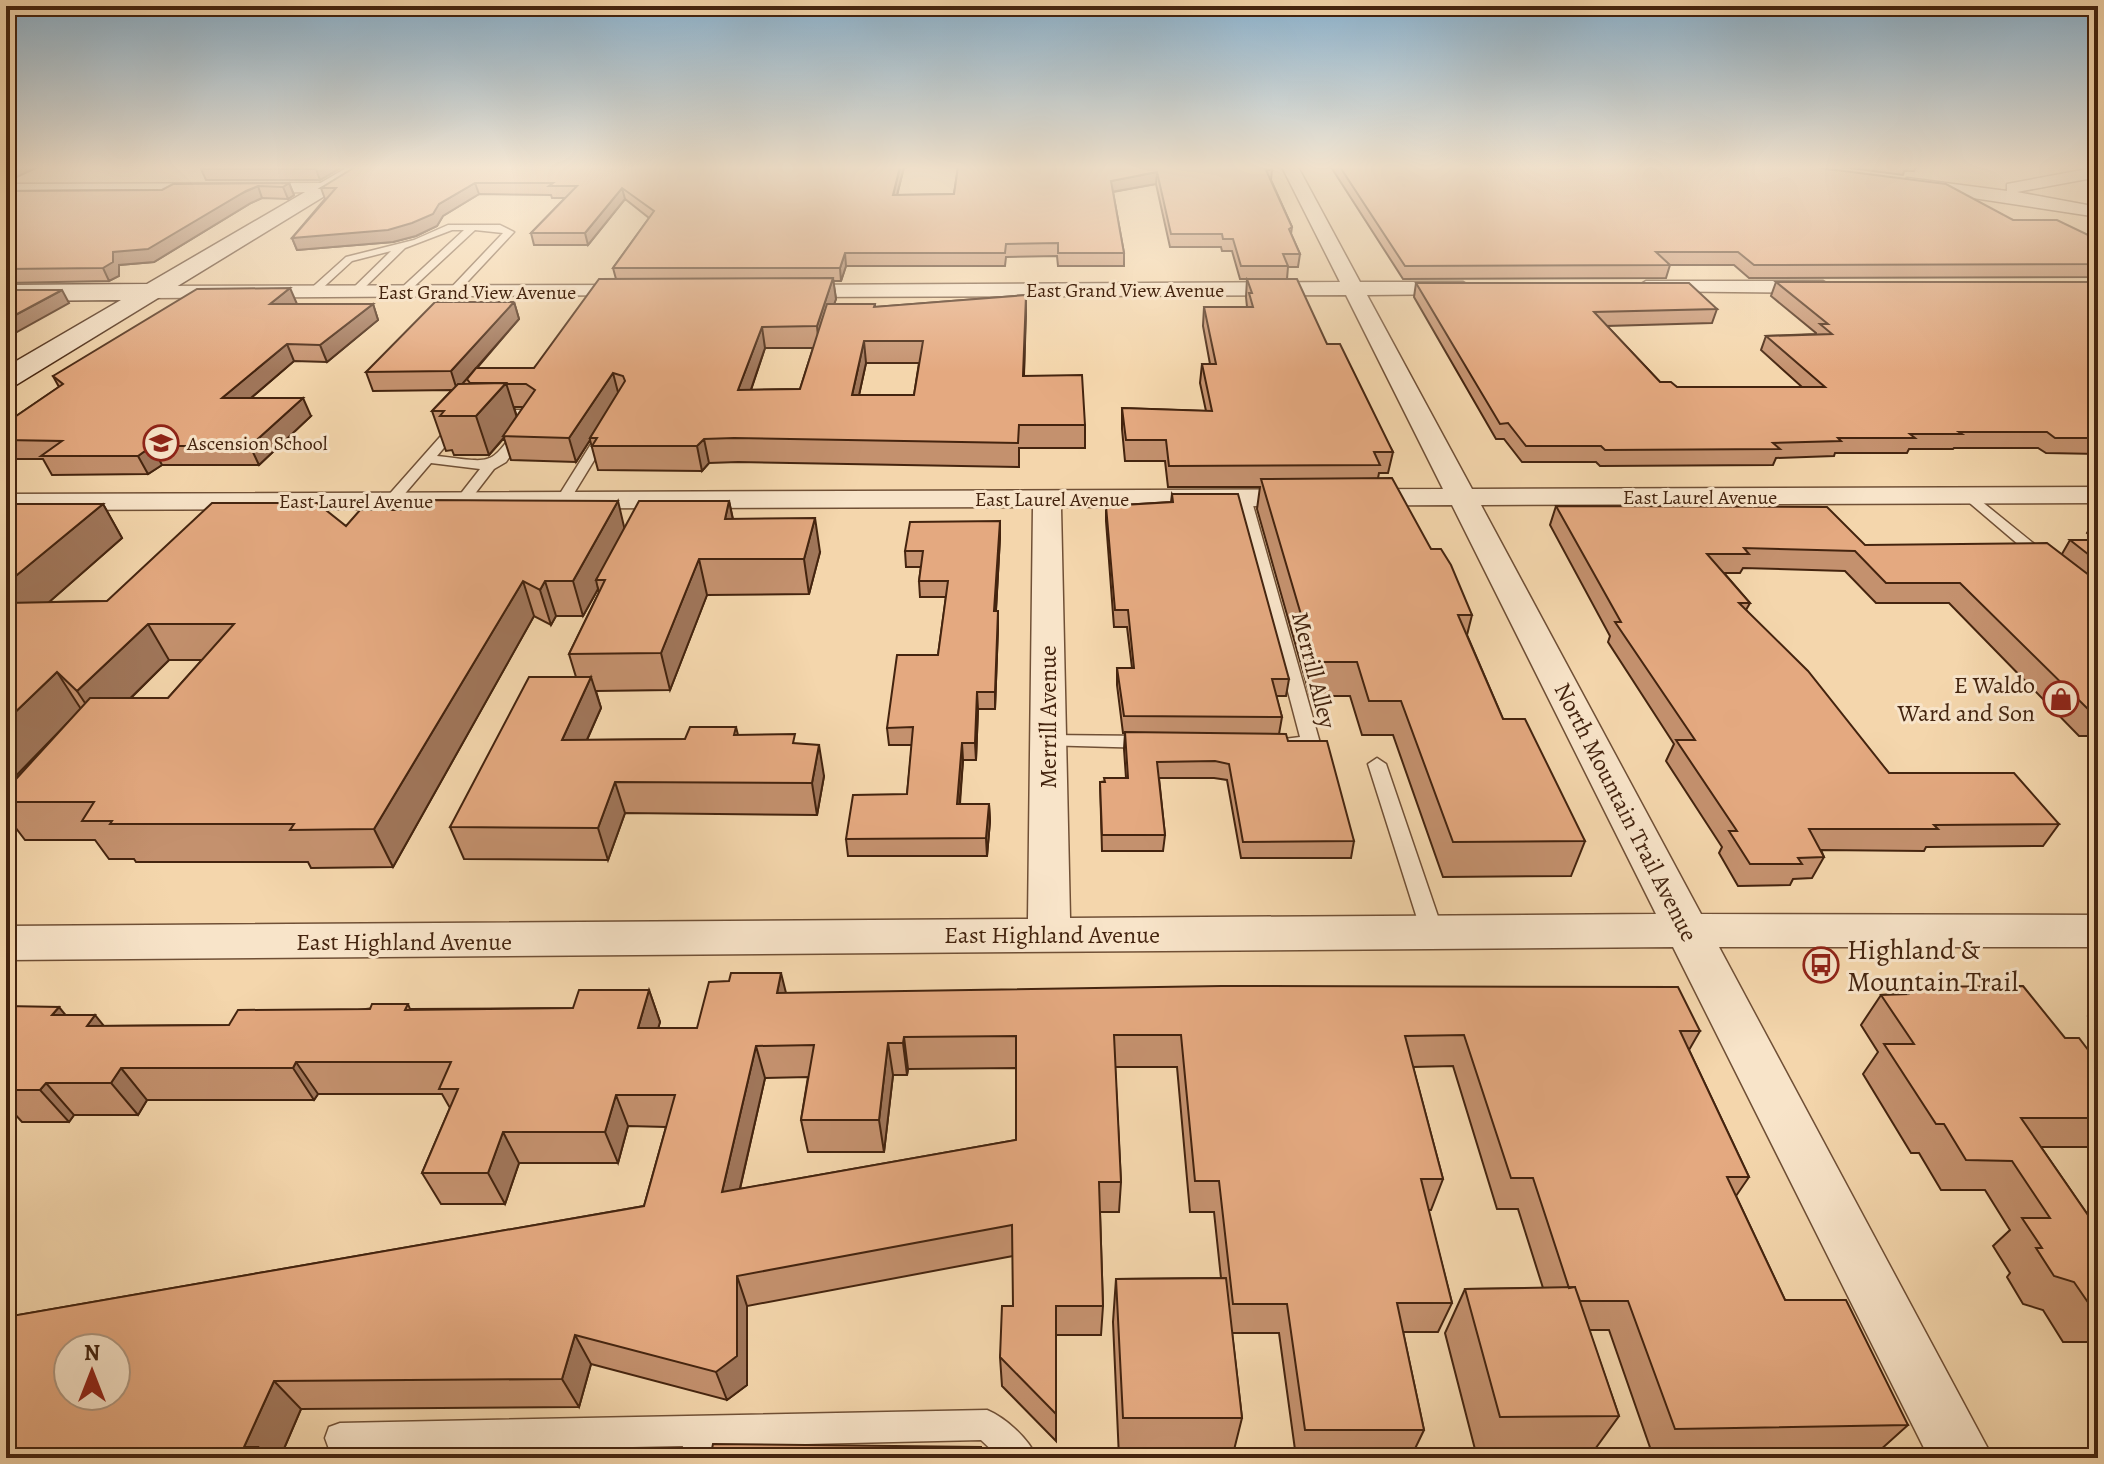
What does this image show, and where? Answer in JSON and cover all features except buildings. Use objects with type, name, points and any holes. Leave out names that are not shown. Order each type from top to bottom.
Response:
[{"type":"street","points":[[6,379],[248,235]]},
{"type":"street","name":"North Mountain Trail Avenue","points":[[1327,235],[1962,1458]]},
{"type":"street","points":[[1628,287],[1847,287]]},
{"type":"street","name":"East Grand View Avenue","points":[[765,291],[1486,288]]},
{"type":"street","name":"East Grand View Avenue","points":[[152,292],[654,291]]},
{"type":"street","points":[[6,293],[152,292]]},
{"type":"street","name":"East Laurel Avenue","points":[[6,502],[563,500],[652,506],[1047,499],[2098,495]]},
{"type":"street","name":"Merrill Avenue","points":[[1047,499],[1049,935]]},
{"type":"street","name":"East Highland Avenue","points":[[6,943],[1687,930],[2098,931]]},
{"type":"lane","points":[[312,292],[349,259],[402,246],[430,235]]},
{"type":"lane","points":[[402,292],[464,235]]},
{"type":"lane","points":[[452,292],[506,235]]},
{"type":"lane","points":[[354,292],[402,246]]},
{"type":"lane","points":[[391,501],[473,415],[533,414],[501,459],[489,466],[462,501]]},
{"type":"lane","points":[[563,500],[615,414]]},
{"type":"lane","points":[[428,459],[489,466]]},
{"type":"lane","points":[[1970,496],[2051,565]]},
{"type":"lane","name":"Merrill Alley","points":[[1244,498],[1311,743],[1264,743]]},
{"type":"lane","points":[[1047,741],[1171,742]]},
{"type":"lane","points":[[1377,764],[1433,934]]},
{"type":"lane","points":[[340,1438],[699,1444],[987,1425],[1022,1458]]},
{"type":"place","name":"Ascension School","points":[[161,443]]},
{"type":"place","name":"E Waldo Ward and Son","points":[[2061,699]]},
{"type":"place","name":"Highland & Mountain Trail","points":[[1821,965]]}]
